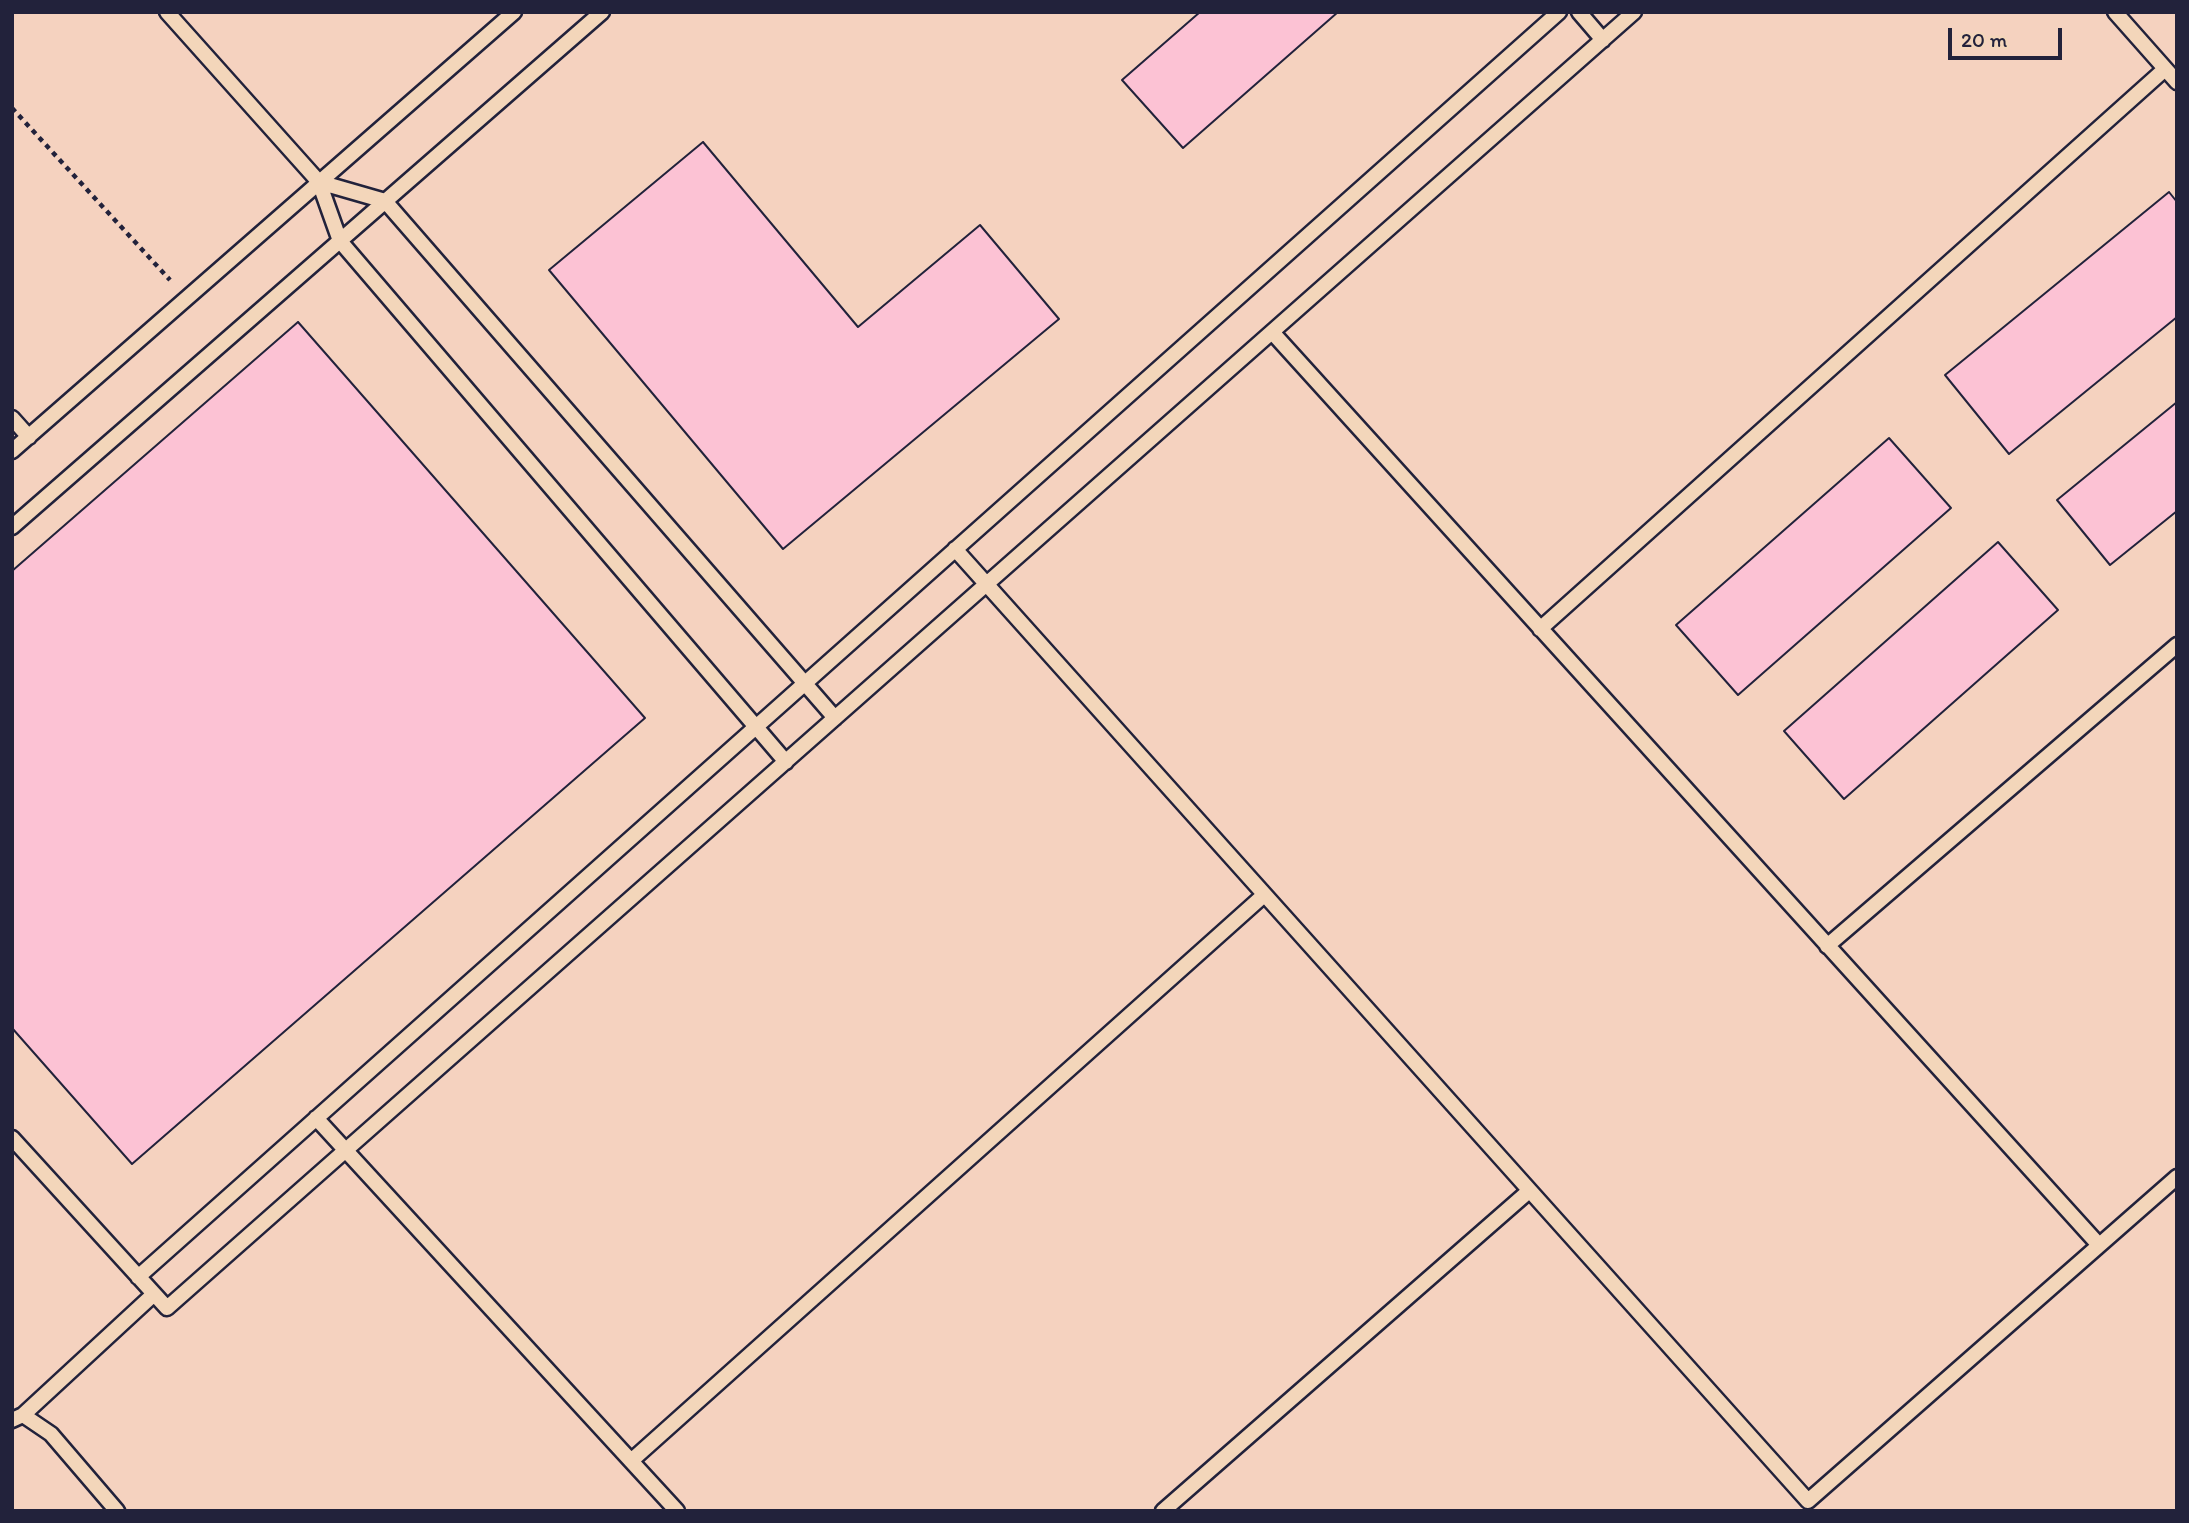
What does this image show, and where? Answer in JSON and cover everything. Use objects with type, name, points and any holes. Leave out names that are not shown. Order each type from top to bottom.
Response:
[{"type":"lane","points":[[167,12],[319,182],[340,241],[786,762]]},
{"type":"lane","points":[[12,451],[514,12]]},
{"type":"lane","points":[[12,527],[601,12]]},
{"type":"lane","points":[[138,1277],[1559,12]]},
{"type":"lane","points":[[1579,12],[1603,40]]},
{"type":"lane","points":[[12,1138],[167,1308],[1634,12]]},
{"type":"lane","points":[[2115,12],[2177,82]]},
{"type":"lane","points":[[1540,629],[2165,69]]},
{"type":"lane","points":[[319,182],[385,201],[835,718]]},
{"type":"lane","points":[[1272,332],[2099,1245]]},
{"type":"lane","points":[[12,418],[29,437]]},
{"type":"lane","points":[[956,549],[1530,1191],[1803,1506],[2177,1177]]},
{"type":"lane","points":[[1827,946],[2177,645]]},
{"type":"lane","points":[[631,1461],[1264,895]]},
{"type":"lane","points":[[316,1118],[677,1511]]},
{"type":"lane","points":[[1163,1511],[1530,1191]]},
{"type":"lane","points":[[117,1511],[51,1434],[18,1417],[154,1294]]},
{"type":"path","points":[[12,108],[187,298]]},
{"type":"building","points":[[1200,12],[1338,12],[1183,148],[1122,80]]},
{"type":"building","points":[[703,142],[858,327],[980,225],[1059,319],[783,549],[549,270]]},
{"type":"building","points":[[2169,192],[2177,202],[2177,317],[2009,454],[1945,375]]},
{"type":"building","points":[[298,322],[645,718],[132,1164],[12,1028],[12,571]]},
{"type":"building","points":[[2177,402],[2177,511],[2110,565],[2057,500]]},
{"type":"building","points":[[1889,438],[1951,508],[1738,695],[1676,625]]},
{"type":"building","points":[[1998,542],[2058,610],[1844,799],[1784,731]]}]
